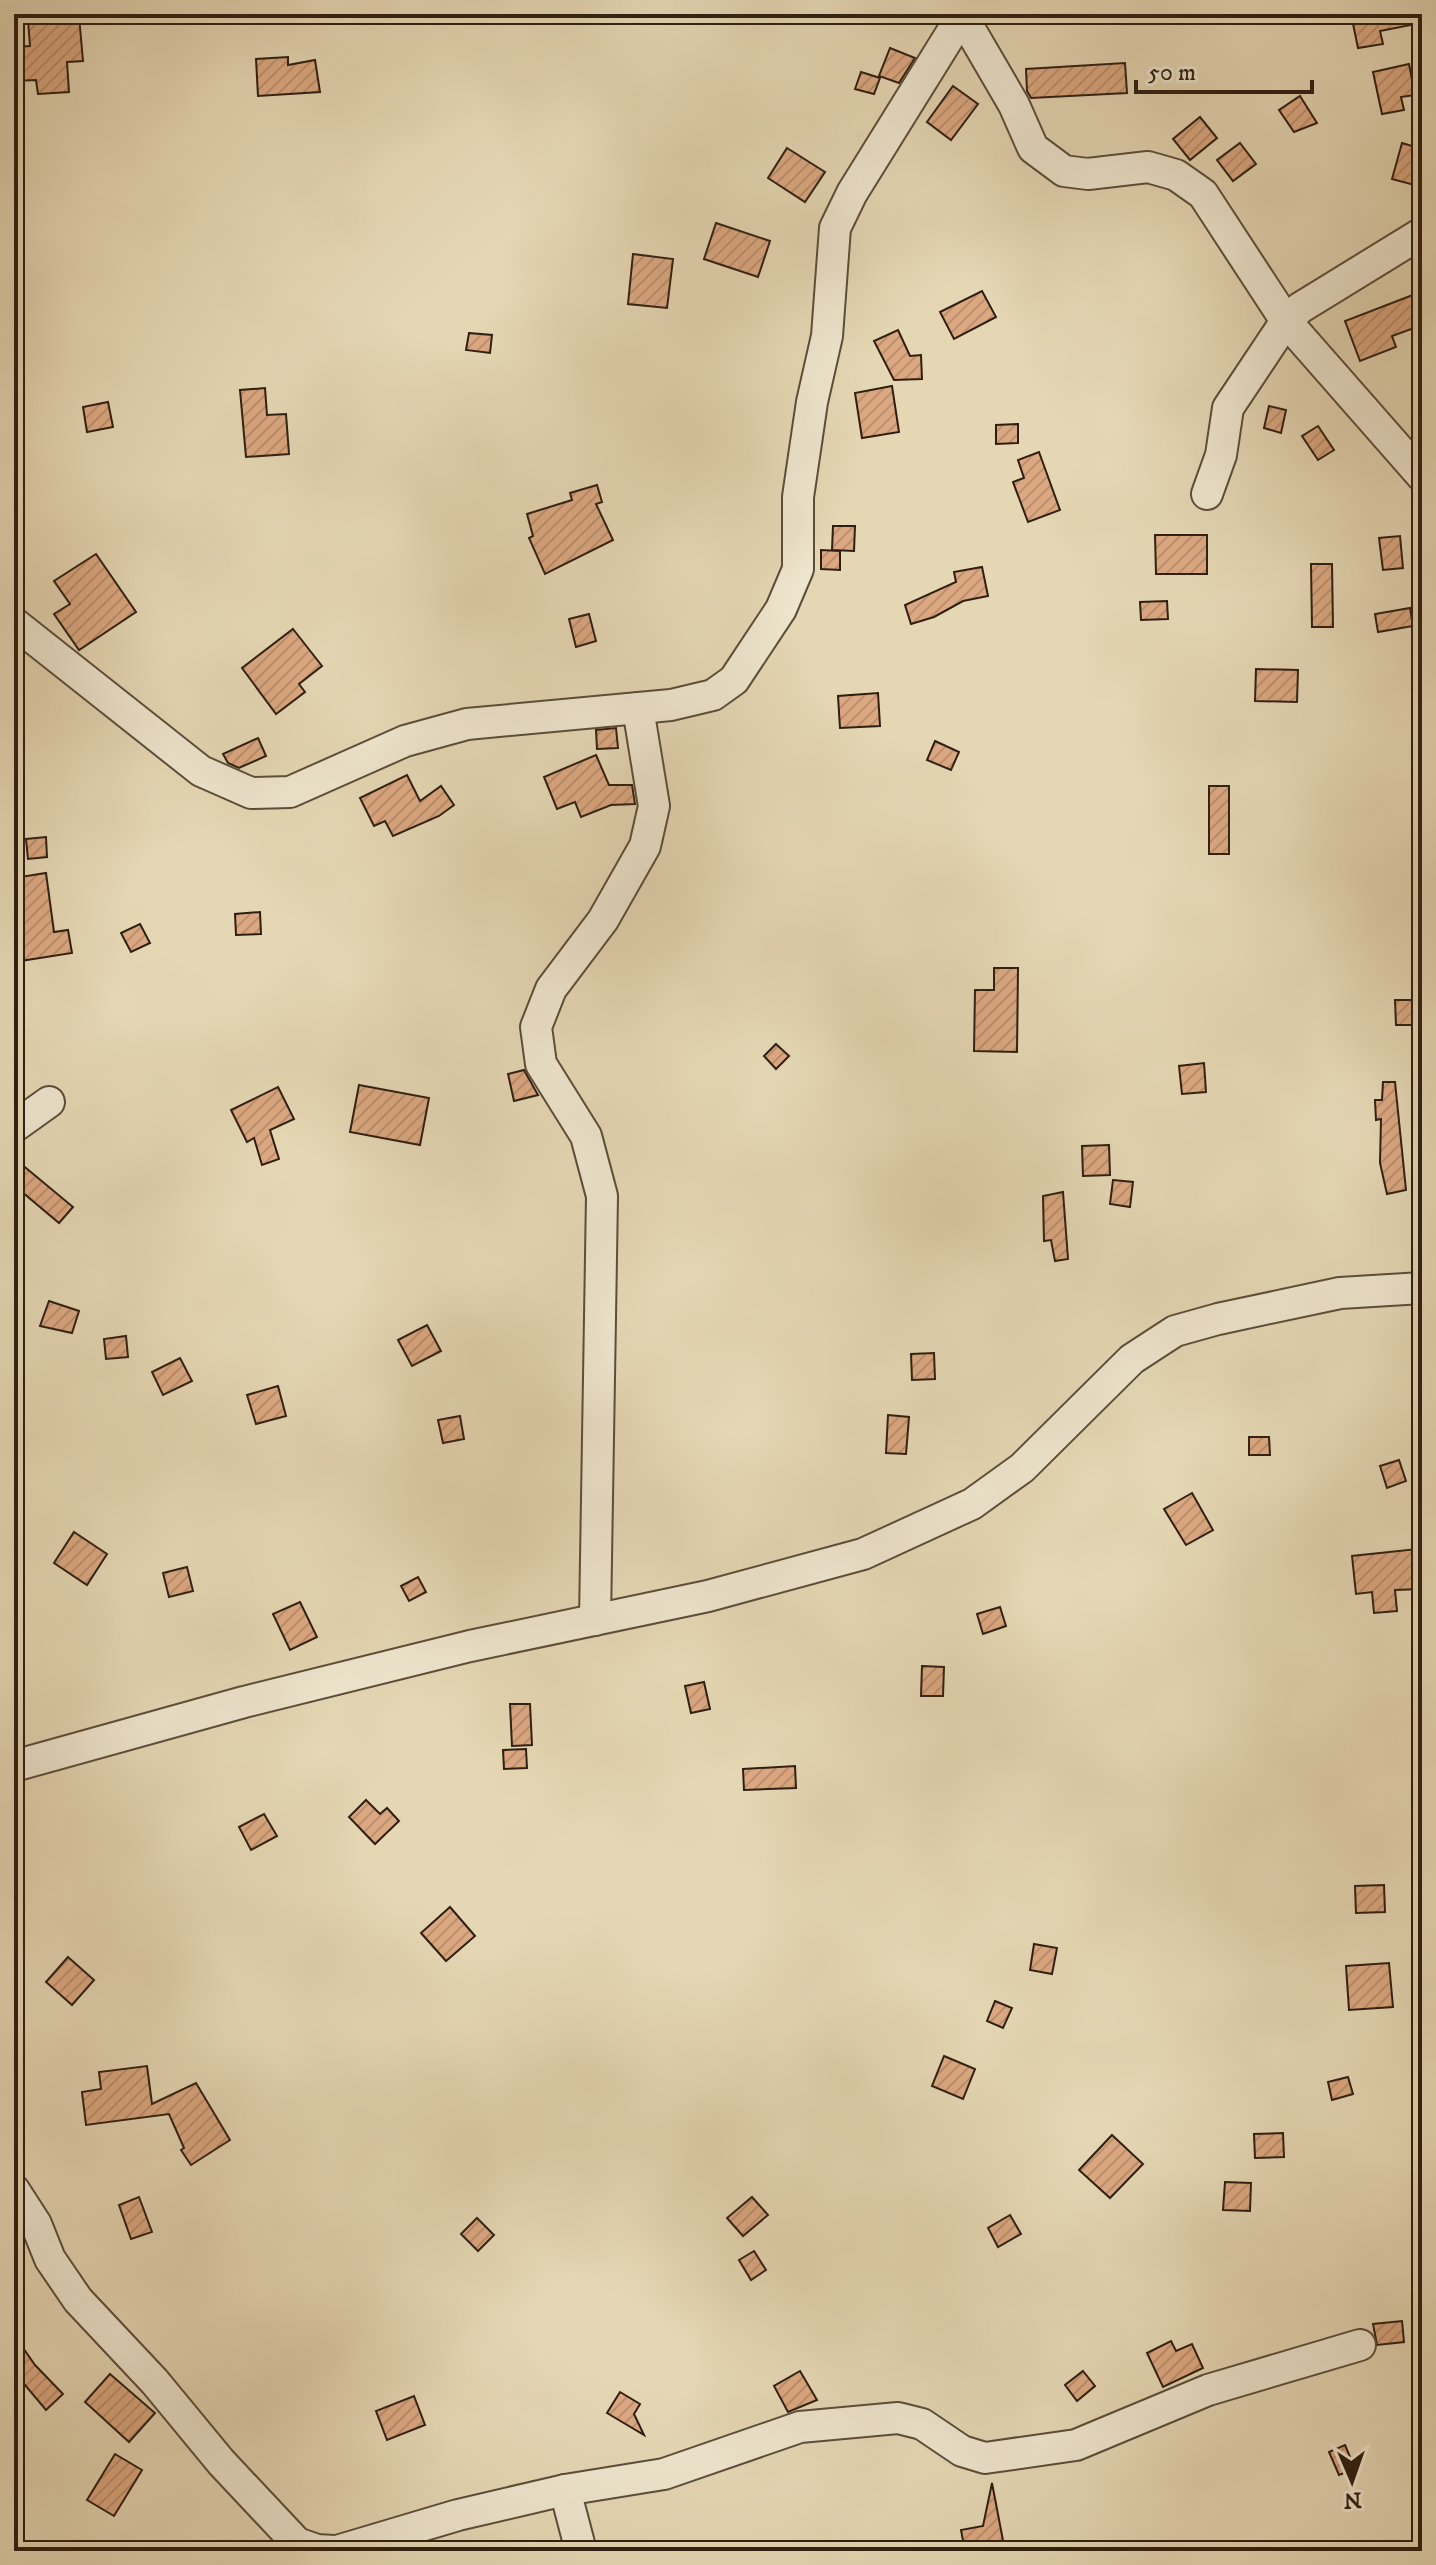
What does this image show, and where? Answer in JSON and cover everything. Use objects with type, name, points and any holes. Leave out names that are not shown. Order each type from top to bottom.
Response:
[{"type":"street","points":[[14,623],[201,771],[251,793],[290,792],[405,741],[467,724],[638,708],[713,695],[734,680],[781,609],[798,569],[798,497],[812,402],[827,336],[835,228],[852,193],[961,15],[1014,105],[1033,148],[1064,171],[1088,174],[1148,167],[1176,175],[1203,194],[1286,321],[1422,476]]},
{"type":"street","points":[[1207,494],[1221,455],[1228,408],[1286,321],[1300,308],[1422,233]]},
{"type":"street","points":[[595,1620],[602,1196],[586,1136],[541,1064],[536,1027],[551,989],[603,920],[645,846],[654,806],[638,708]]},
{"type":"street","points":[[14,1127],[49,1102]]},
{"type":"street","points":[[14,1766],[244,1702],[470,1646],[708,1596],[863,1554],[972,1504],[1022,1468],[1132,1359],[1175,1331],[1340,1293],[1422,1288]]},
{"type":"street","points":[[14,2190],[36,2224],[50,2259],[78,2300],[155,2382],[221,2462],[297,2543],[335,2551],[458,2515],[565,2490],[664,2474],[800,2427],[898,2418],[922,2424],[962,2451],[985,2458],[1076,2445],[1208,2390],[1360,2345]]},
{"type":"street","points":[[565,2490],[581,2551]]},
{"type":"building","points":[[1351,14],[1420,14],[1421,23],[1380,31],[1383,44],[1358,48]]},
{"type":"building","points":[[79,16],[83,61],[67,62],[69,92],[38,94],[36,80],[14,81],[14,47],[30,46],[28,20]]},
{"type":"building","points":[[890,48],[915,58],[899,83],[879,76]]},
{"type":"building","points":[[288,57],[288,65],[315,60],[320,92],[258,96],[256,59]]},
{"type":"building","points":[[1125,63],[1127,93],[1031,98],[1027,91],[1026,69]]},
{"type":"building","points":[[1409,64],[1415,95],[1401,97],[1404,110],[1382,114],[1373,72]]},
{"type":"building","points":[[861,72],[880,78],[874,94],[855,89]]},
{"type":"building","points":[[953,86],[978,104],[951,140],[927,122]]},
{"type":"building","points":[[1300,96],[1317,123],[1294,132],[1279,110]]},
{"type":"building","points":[[1200,117],[1217,138],[1190,160],[1173,139]]},
{"type":"building","points":[[1240,143],[1256,164],[1233,181],[1217,160]]},
{"type":"building","points":[[1402,143],[1422,149],[1422,187],[1392,179]]},
{"type":"building","points":[[787,148],[825,172],[805,202],[768,178]]},
{"type":"building","points":[[716,223],[770,241],[758,277],[704,259]]},
{"type":"building","points":[[633,254],[673,259],[667,308],[628,304]]},
{"type":"building","points":[[982,291],[996,317],[954,339],[940,312]]},
{"type":"building","points":[[1418,293],[1422,325],[1392,336],[1396,347],[1360,361],[1345,321]]},
{"type":"building","points":[[898,330],[910,356],[921,355],[922,379],[894,380],[874,341]]},
{"type":"building","points":[[469,333],[492,335],[490,353],[466,350]]},
{"type":"building","points":[[892,386],[899,432],[862,438],[855,393]]},
{"type":"building","points":[[265,388],[267,415],[286,414],[289,454],[246,457],[240,390]]},
{"type":"building","points":[[108,402],[113,427],[87,432],[83,407]]},
{"type":"building","points":[[1269,406],[1286,410],[1281,433],[1264,428]]},
{"type":"building","points":[[1018,424],[1018,443],[996,444],[996,425]]},
{"type":"building","points":[[1318,426],[1334,450],[1318,460],[1302,436]]},
{"type":"building","points":[[1039,452],[1060,510],[1028,522],[1013,482],[1024,478],[1018,460]]},
{"type":"building","points":[[597,485],[602,502],[596,504],[613,540],[545,574],[529,538],[533,536],[527,514],[572,500],[570,493]]},
{"type":"building","points":[[833,526],[855,526],[854,551],[832,550]]},
{"type":"building","points":[[1155,535],[1207,535],[1207,574],[1156,574]]},
{"type":"building","points":[[1400,536],[1403,568],[1383,570],[1379,538]]},
{"type":"building","points":[[821,550],[840,551],[840,570],[821,569]]},
{"type":"building","points":[[96,554],[136,612],[79,650],[54,614],[70,604],[54,581]]},
{"type":"building","points":[[1311,564],[1332,564],[1333,627],[1312,627]]},
{"type":"building","points":[[982,567],[988,596],[963,601],[934,617],[911,624],[905,605],[956,582],[954,572]]},
{"type":"building","points":[[1167,601],[1168,619],[1141,620],[1140,602]]},
{"type":"building","points":[[1410,608],[1413,626],[1378,632],[1375,614]]},
{"type":"building","points":[[589,614],[596,641],[576,647],[569,619]]},
{"type":"building","points":[[293,629],[322,666],[299,684],[305,692],[276,714],[242,668]]},
{"type":"building","points":[[1256,669],[1298,670],[1297,702],[1255,701]]},
{"type":"building","points":[[878,693],[880,726],[840,728],[838,696]]},
{"type":"building","points":[[616,728],[618,748],[597,749],[596,730]]},
{"type":"building","points":[[258,738],[266,756],[239,768],[228,763],[223,754]]},
{"type":"building","points":[[935,741],[959,752],[951,770],[927,760]]},
{"type":"building","points":[[596,755],[609,785],[632,785],[635,804],[611,805],[581,817],[575,802],[557,809],[544,777]]},
{"type":"building","points":[[407,775],[420,801],[441,786],[454,805],[439,816],[393,836],[385,821],[374,826],[360,798]]},
{"type":"building","points":[[1209,786],[1229,786],[1229,854],[1209,854]]},
{"type":"building","points":[[46,837],[47,857],[28,859],[26,839]]},
{"type":"building","points":[[46,873],[54,932],[68,930],[72,953],[14,962],[14,878]]},
{"type":"building","points":[[260,912],[261,934],[236,935],[235,914]]},
{"type":"building","points":[[140,924],[150,943],[131,952],[121,933]]},
{"type":"building","points":[[994,968],[1018,968],[1017,1052],[974,1051],[975,990],[994,990]]},
{"type":"building","points":[[1395,1000],[1422,1000],[1422,1025],[1396,1025]]},
{"type":"building","points":[[776,1044],[789,1056],[776,1069],[764,1056]]},
{"type":"building","points":[[1204,1063],[1206,1092],[1182,1094],[1179,1066]]},
{"type":"building","points":[[524,1070],[538,1095],[514,1101],[508,1074]]},
{"type":"building","points":[[1383,1082],[1395,1082],[1406,1190],[1387,1194],[1380,1163],[1381,1119],[1376,1120],[1375,1100],[1382,1100]]},
{"type":"building","points":[[359,1085],[429,1098],[420,1145],[350,1132]]},
{"type":"building","points":[[278,1087],[294,1119],[270,1130],[279,1159],[262,1165],[254,1138],[247,1142],[231,1110]]},
{"type":"building","points":[[1109,1145],[1110,1175],[1083,1176],[1082,1146]]},
{"type":"building","points":[[14,1158],[73,1207],[59,1223],[22,1192],[14,1190]]},
{"type":"building","points":[[1113,1180],[1133,1182],[1130,1207],[1110,1204]]},
{"type":"building","points":[[1063,1192],[1068,1259],[1055,1261],[1051,1240],[1044,1241],[1043,1196]]},
{"type":"building","points":[[49,1301],[79,1311],[72,1333],[40,1326]]},
{"type":"building","points":[[427,1325],[441,1351],[412,1366],[398,1340]]},
{"type":"building","points":[[126,1336],[128,1357],[106,1359],[104,1339]]},
{"type":"building","points":[[934,1353],[935,1379],[912,1380],[911,1354]]},
{"type":"building","points":[[180,1358],[192,1381],[163,1395],[152,1372]]},
{"type":"building","points":[[278,1386],[286,1416],[256,1424],[247,1395]]},
{"type":"building","points":[[888,1415],[909,1417],[906,1454],[886,1453]]},
{"type":"building","points":[[460,1416],[464,1439],[443,1443],[438,1420]]},
{"type":"building","points":[[1249,1437],[1269,1437],[1270,1455],[1249,1455]]},
{"type":"building","points":[[1399,1460],[1406,1481],[1387,1488],[1380,1466]]},
{"type":"building","points":[[1192,1493],[1213,1530],[1186,1545],[1164,1509]]},
{"type":"building","points":[[74,1532],[107,1554],[87,1585],[54,1563]]},
{"type":"building","points":[[1417,1549],[1421,1589],[1395,1590],[1397,1611],[1374,1613],[1372,1592],[1356,1594],[1352,1556]]},
{"type":"building","points":[[187,1567],[193,1591],[169,1597],[163,1573]]},
{"type":"building","points":[[418,1577],[426,1592],[409,1601],[401,1586]]},
{"type":"building","points":[[300,1602],[317,1637],[290,1650],[273,1614]]},
{"type":"building","points":[[1000,1607],[1006,1626],[983,1634],[977,1614]]},
{"type":"building","points":[[922,1666],[944,1667],[943,1696],[921,1696]]},
{"type":"building","points":[[704,1682],[710,1709],[691,1713],[685,1686]]},
{"type":"building","points":[[510,1704],[530,1704],[532,1745],[512,1746]]},
{"type":"building","points":[[526,1749],[527,1768],[504,1769],[503,1750]]},
{"type":"building","points":[[795,1766],[796,1788],[744,1790],[743,1769]]},
{"type":"building","points":[[366,1800],[380,1814],[387,1808],[399,1821],[375,1844],[349,1817]]},
{"type":"building","points":[[264,1814],[277,1836],[251,1850],[239,1827]]},
{"type":"building","points":[[1384,1885],[1385,1912],[1356,1913],[1355,1886]]},
{"type":"building","points":[[450,1907],[475,1936],[446,1961],[421,1933]]},
{"type":"building","points":[[1034,1944],[1057,1948],[1052,1974],[1030,1970]]},
{"type":"building","points":[[68,1957],[94,1980],[72,2005],[46,1982]]},
{"type":"building","points":[[1389,1963],[1393,2007],[1349,2010],[1346,1966]]},
{"type":"building","points":[[995,2001],[1012,2008],[1003,2028],[987,2021]]},
{"type":"building","points":[[944,2056],[975,2069],[963,2099],[932,2086]]},
{"type":"building","points":[[147,2066],[152,2104],[196,2083],[230,2140],[191,2165],[181,2150],[184,2148],[169,2114],[86,2125],[82,2092],[101,2089],[99,2072]]},
{"type":"building","points":[[1348,2077],[1353,2094],[1332,2100],[1328,2082]]},
{"type":"building","points":[[1283,2133],[1284,2157],[1255,2158],[1254,2134]]},
{"type":"building","points":[[1112,2135],[1143,2164],[1110,2198],[1079,2170]]},
{"type":"building","points":[[1225,2182],[1251,2183],[1250,2211],[1223,2210]]},
{"type":"building","points":[[139,2197],[152,2232],[131,2239],[119,2205]]},
{"type":"building","points":[[752,2197],[768,2215],[743,2236],[727,2218]]},
{"type":"building","points":[[1010,2215],[1021,2234],[998,2247],[988,2228]]},
{"type":"building","points":[[477,2218],[494,2235],[478,2251],[461,2234]]},
{"type":"building","points":[[754,2251],[766,2270],[751,2280],[739,2260]]},
{"type":"building","points":[[1402,2321],[1404,2342],[1377,2345],[1373,2324]]},
{"type":"building","points":[[14,2335],[35,2365],[63,2394],[46,2410],[14,2372]]},
{"type":"building","points":[[1171,2341],[1176,2351],[1192,2344],[1203,2368],[1163,2387],[1147,2353]]},
{"type":"building","points":[[800,2371],[817,2400],[788,2412],[774,2386]]},
{"type":"building","points":[[1083,2371],[1095,2386],[1077,2401],[1065,2385]]},
{"type":"building","points":[[110,2374],[155,2413],[129,2442],[85,2402]]},
{"type":"building","points":[[620,2392],[640,2404],[634,2414],[644,2435],[607,2413]]},
{"type":"building","points":[[414,2396],[425,2425],[387,2440],[376,2411]]},
{"type":"building","points":[[1345,2445],[1355,2469],[1339,2475],[1329,2452]]},
{"type":"building","points":[[115,2454],[142,2470],[114,2516],[87,2500]]},
{"type":"building","points":[[992,2483],[1005,2551],[965,2551],[961,2530],[983,2526]]}]
